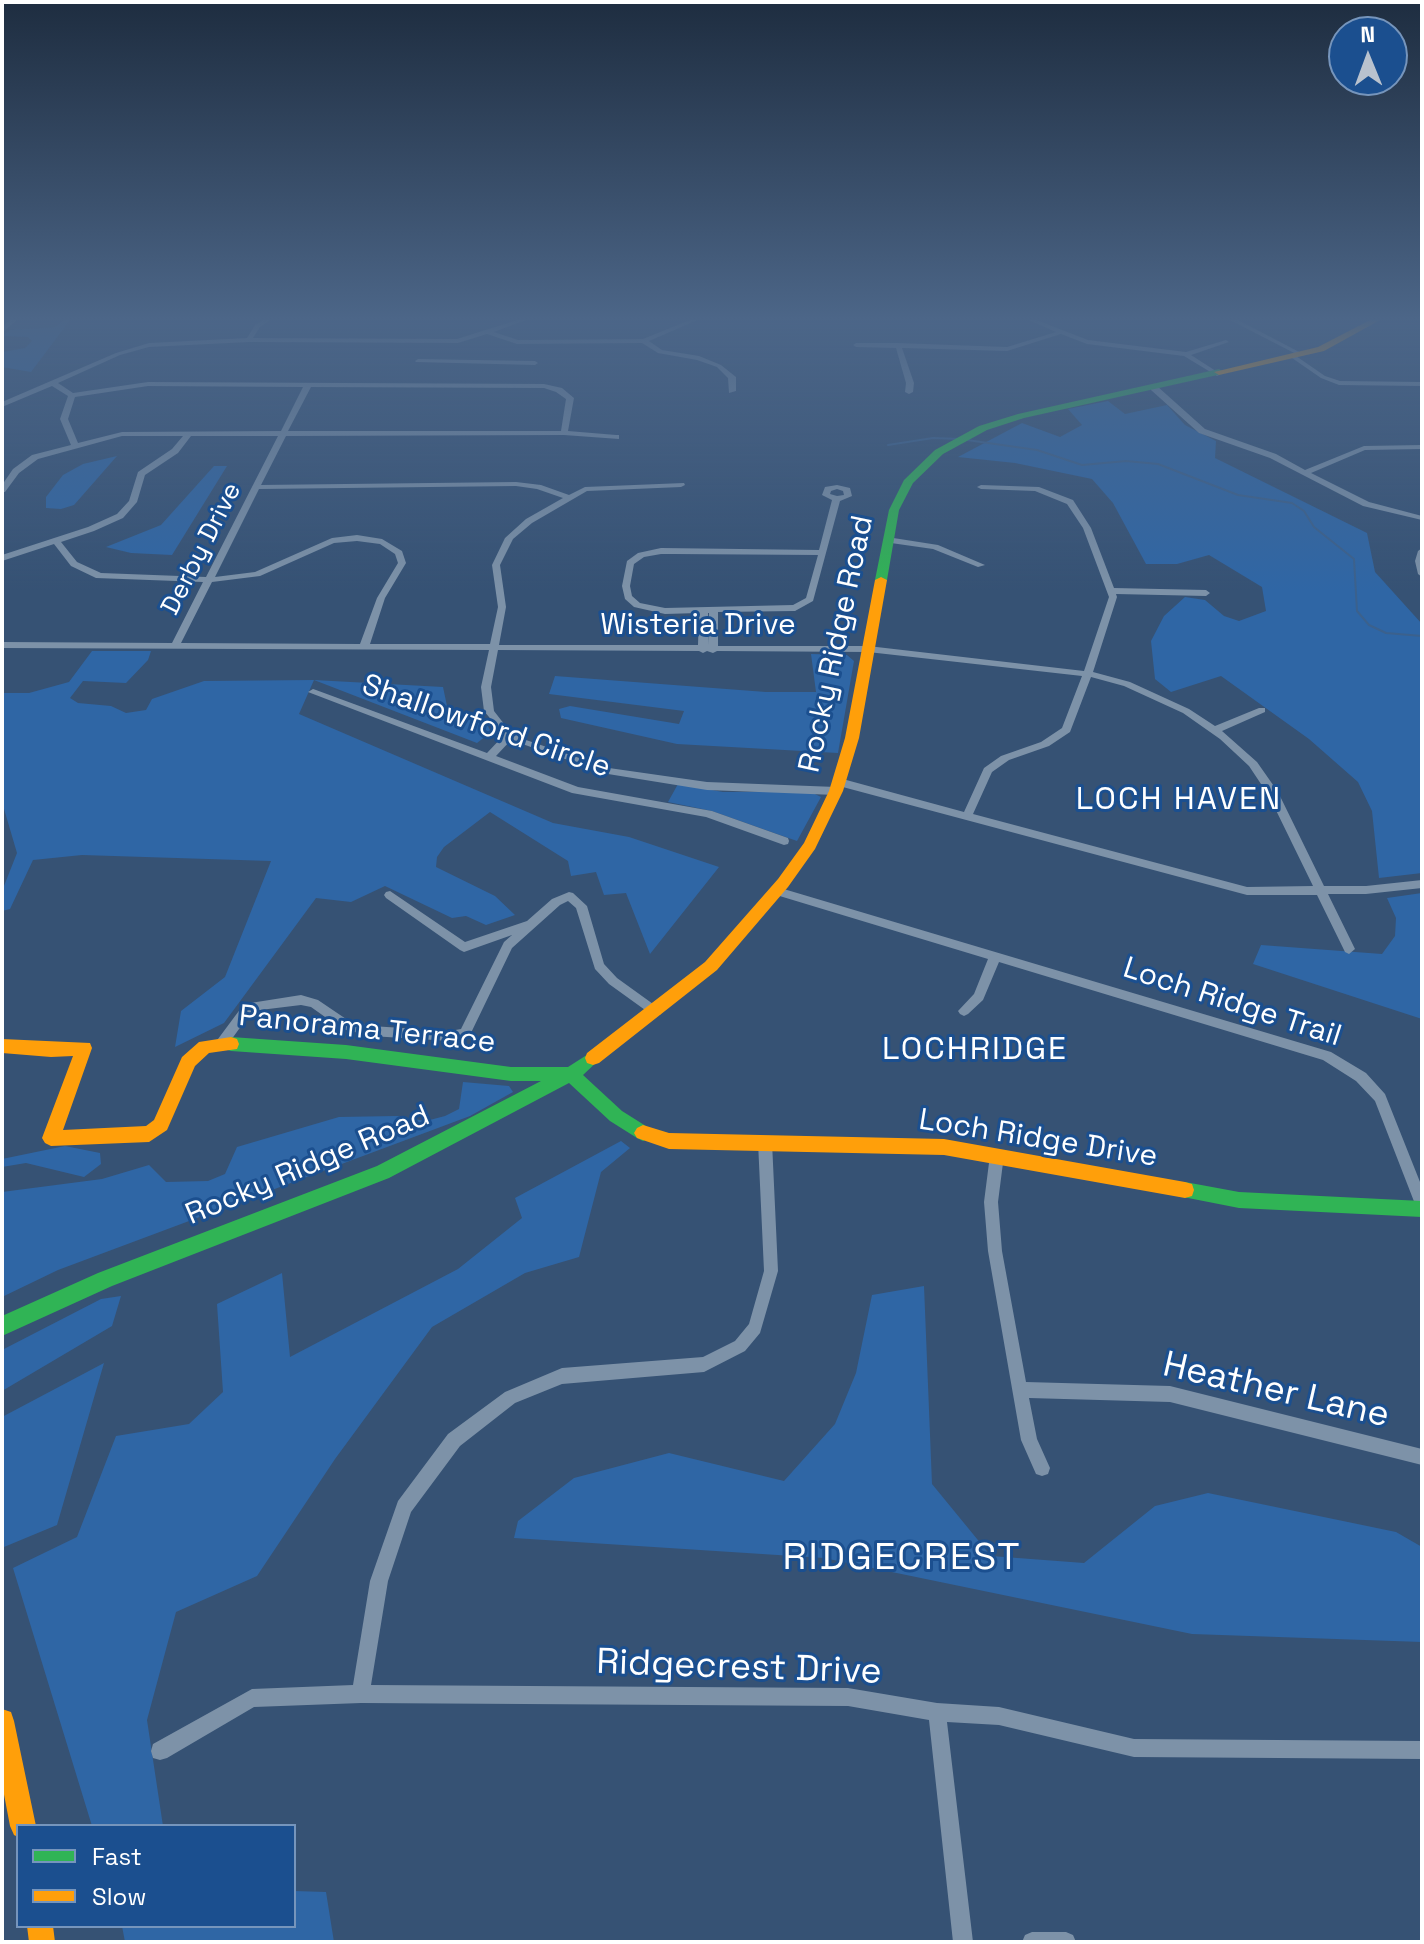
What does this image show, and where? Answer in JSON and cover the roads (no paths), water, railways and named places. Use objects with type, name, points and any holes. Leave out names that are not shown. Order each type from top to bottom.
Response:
[{"type":"main road","name":"Rocky Ridge Road","points":[[2,1326],[105,1279],[383,1172],[571,1074],[656,1012],[711,966],[777,891],[810,845],[837,786],[852,738],[887,540],[902,490],[939,452],[977,431],[1051,410]]},
{"type":"main road","name":"Panorama Terrace","points":[[2,1046],[51,1050],[84,1048],[51,1138],[141,1136],[156,1130],[188,1062],[205,1047],[222,1043],[346,1052],[511,1074],[571,1074]]},
{"type":"main road","name":"Loch Ridge Drive","points":[[571,1074],[616,1116],[648,1136],[669,1141],[915,1145],[997,1155],[1239,1200],[1422,1206]]},
{"type":"main road","points":[[2,1721],[23,1824]]},
{"type":"street","points":[[68,410],[64,423],[74,444]]},
{"type":"street","name":"Derby Drive","points":[[175,646],[296,410]]},
{"type":"street","points":[[564,433],[568,410]]},
{"type":"street","points":[[1178,410],[1202,431],[1265,453],[1366,504],[1422,518]]},
{"type":"street","points":[[2,545],[5,557],[102,525],[126,511],[136,496],[141,474],[175,451],[190,433]]},
{"type":"street","points":[[2,490],[27,462],[74,444],[122,434],[564,433],[616,437]]},
{"type":"street","points":[[1306,472],[1364,448],[1422,447]]},
{"type":"street","points":[[255,487],[516,484],[538,487],[567,497]]},
{"type":"street","points":[[681,485],[602,487],[567,497],[520,528],[501,549],[496,571],[502,607],[486,697],[492,717],[509,736],[536,748],[621,774],[707,786],[837,786],[967,816],[1247,891],[1396,889],[1422,884]]},
{"type":"street","points":[[967,816],[988,770],[1005,758],[1045,744],[1066,730],[1110,613],[1112,591],[1080,514],[1070,502],[1036,489],[981,487]]},
{"type":"street","points":[[823,553],[661,551],[635,558],[627,568],[628,597],[637,605],[655,610],[776,611],[801,606],[812,595],[823,553],[836,499]]},
{"type":"street","points":[[56,541],[74,564],[99,576],[209,580],[257,574],[332,541],[366,539],[387,544],[399,553],[402,563],[381,598],[364,647]]},
{"type":"street","points":[[887,540],[935,547],[981,565]]},
{"type":"street","points":[[1422,551],[1419,561],[1422,574]]},
{"type":"street","points":[[1112,591],[1206,593]]},
{"type":"street","points":[[708,650],[709,611]]},
{"type":"street","name":"Wisteria Drive","points":[[2,645],[868,649],[1089,674],[1157,696],[1215,730],[1253,764],[1274,795],[1349,949]]},
{"type":"street","name":"Shallowford Circle","points":[[313,692],[576,790],[708,814],[784,841]]},
{"type":"street","points":[[1215,730],[1262,710]]},
{"type":"street","points":[[488,758],[509,736]]},
{"type":"street","name":"Loch Ridge Trail","points":[[777,891],[1340,1062],[1361,1077],[1380,1098],[1422,1206]]},
{"type":"street","points":[[390,895],[464,947],[536,920]]},
{"type":"street","points":[[222,1043],[248,1007],[301,1000],[314,1003],[346,1025],[371,1031],[450,1036],[465,1033],[508,945],[556,902],[569,896],[576,898],[599,966],[613,981],[656,1012]]},
{"type":"street","points":[[964,1011],[979,997],[995,957]]},
{"type":"street","points":[[361,1694],[379,1581],[404,1507],[454,1440],[510,1397],[562,1376],[704,1364],[740,1346],[755,1328],[771,1271],[765,1142]]},
{"type":"street","points":[[997,1155],[992,1233],[1019,1390],[1032,1451],[1042,1468]]},
{"type":"street","name":"Heather Lane","points":[[1019,1390],[1170,1394],[1422,1457]]},
{"type":"street","name":"Ridgecrest Drive","points":[[160,1751],[252,1698],[361,1694],[848,1697],[883,1700],[937,1712],[999,1716],[1134,1748],[1422,1750]]},
{"type":"street","points":[[937,1712],[963,1942]]},
{"type":"street","points":[[1032,1942],[1066,1942]]},
{"type":"waterway","points":[[888,445],[933,438],[960,439]]},
{"type":"waterway","points":[[967,440],[1037,450],[1082,465],[1126,461],[1158,464],[1238,495],[1292,503],[1304,511],[1314,527],[1354,559],[1357,611],[1369,625],[1386,633],[1422,636]]},
{"type":"district","name":"LOCH HAVEN","points":[[1179,800]]},
{"type":"district","name":"LOCHRIDGE","points":[[975,1050]]},
{"type":"district","name":"RIDGECREST","points":[[902,1559]]}]
